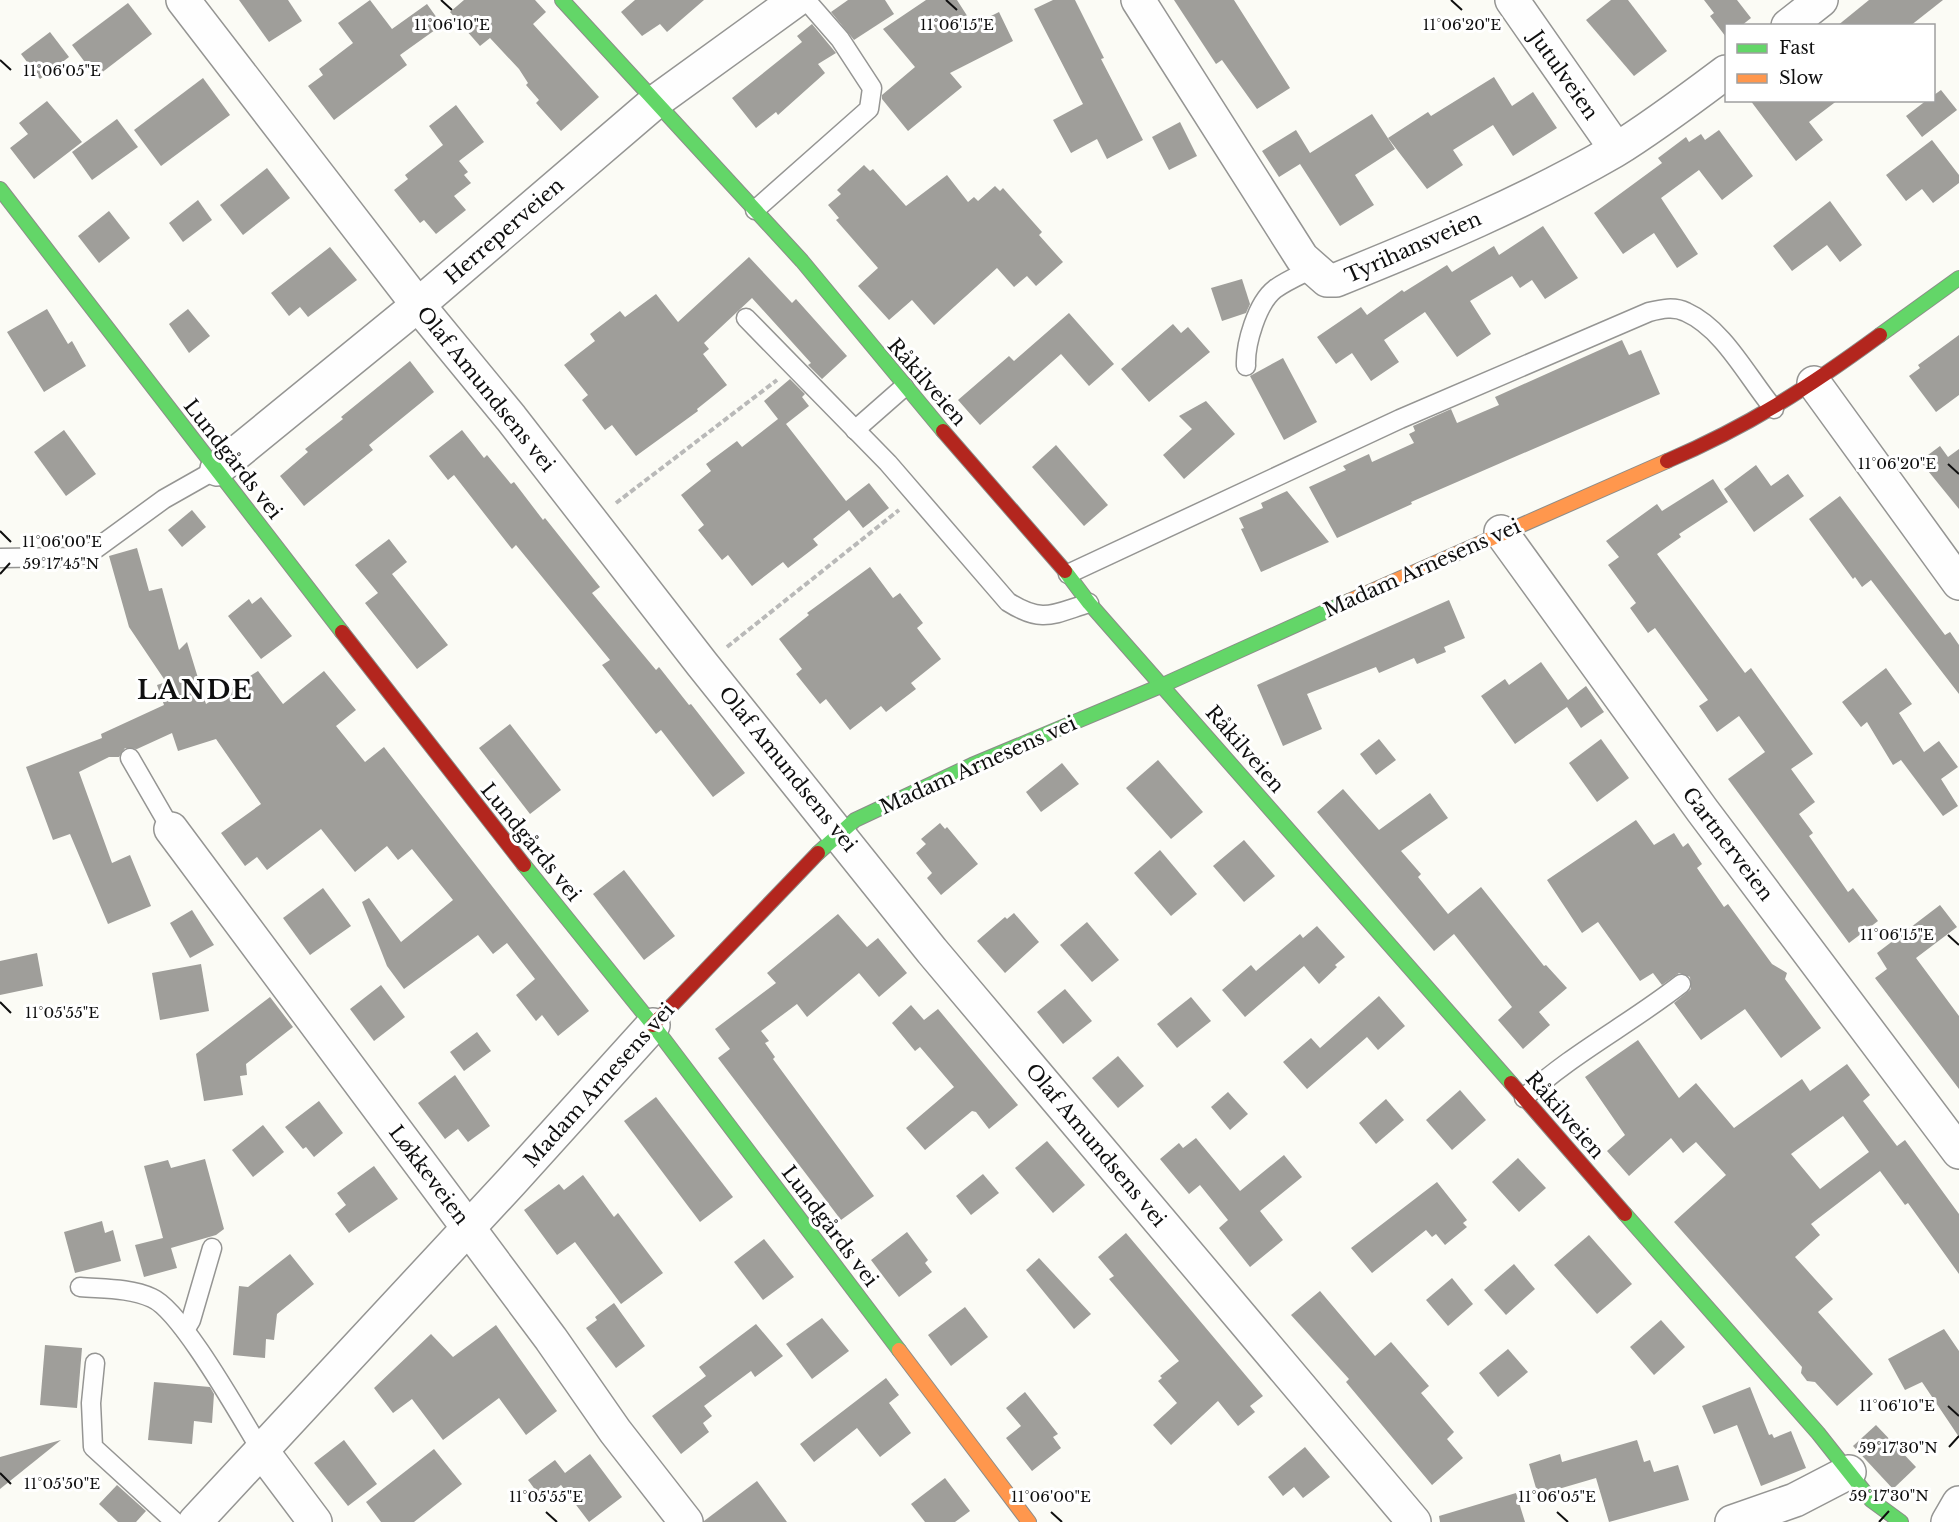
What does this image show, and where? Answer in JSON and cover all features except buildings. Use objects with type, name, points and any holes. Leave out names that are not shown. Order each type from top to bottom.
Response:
[{"type":"street","name":"Olaf Amundsens vei","points":[[183,0],[418,306],[511,418],[702,664],[932,951],[1414,1522]]},
{"type":"street","name":"Råkilveien","points":[[562,0],[802,261],[904,387],[1068,574],[1089,603],[1818,1433],[1871,1500],[1901,1522]]},
{"type":"street","name":"Herreperveien","points":[[217,469],[418,306],[655,102],[796,0]]},
{"type":"street","points":[[1138,0],[1288,236],[1312,269]]},
{"type":"street","name":"Jutulveien","points":[[1512,0],[1616,150]]},
{"type":"street","points":[[1791,24],[1821,0]]},
{"type":"street","name":"Tyrihansveien","points":[[1312,269],[1327,280],[1336,280],[1456,228],[1575,172],[1616,150],[1725,73]]},
{"type":"street","name":"Lundgårds vei","points":[[0,189],[465,791],[653,1024],[1029,1522]]},
{"type":"street","name":"Madam Arnesens vei","points":[[195,1522],[653,1024],[779,890],[838,833],[855,820],[972,765],[1163,685],[1501,532],[1712,442],[1773,409],[1814,383],[1959,278]]},
{"type":"street","points":[[1814,383],[1959,583]]},
{"type":"street","name":"Gartnerveien","points":[[1501,532],[1702,810],[1959,1152]]},
{"type":"street","name":"Løkkeveien","points":[[171,829],[468,1227],[615,1431],[686,1522]]},
{"type":"street","points":[[261,1450],[315,1522]]},
{"type":"street","points":[[1732,1522],[1795,1500],[1849,1473]]},
{"type":"street","points":[[1948,1522],[1959,1503]]},
{"type":"lane","points":[[754,210],[869,110],[872,88],[840,39],[806,0]]},
{"type":"lane","points":[[1246,366],[1249,337],[1258,315],[1273,290],[1312,269]]},
{"type":"lane","points":[[1068,574],[1400,419],[1649,312],[1666,308],[1684,311],[1700,321],[1721,340],[1773,409]]},
{"type":"lane","points":[[746,318],[855,429],[1008,602],[1028,615],[1045,617],[1089,603]]},
{"type":"lane","points":[[855,429],[904,387]]},
{"type":"lane","points":[[0,558],[70,557],[90,554],[164,499],[217,469]]},
{"type":"lane","points":[[130,758],[171,829]]},
{"type":"lane","points":[[1524,1098],[1542,1081],[1645,1012],[1680,984]]},
{"type":"lane","points":[[185,1330],[191,1320],[213,1248]]},
{"type":"lane","points":[[80,1287],[124,1290],[154,1298],[176,1317],[261,1450]]},
{"type":"lane","points":[[95,1363],[91,1403],[93,1447],[175,1522]]},
{"type":"path","points":[[613,506],[794,367]]},
{"type":"path","points":[[725,648],[916,496]]},
{"type":"traffic: fast","points":[[562,0],[802,261],[943,431]]},
{"type":"traffic: fast","points":[[0,189],[342,632]]},
{"type":"traffic: fast","points":[[1880,335],[1959,278]]},
{"type":"traffic: fast","points":[[1065,571],[1089,603],[1511,1083]]},
{"type":"traffic: fast","points":[[818,853],[855,820],[972,765],[1163,685],[1349,601]]},
{"type":"traffic: fast","points":[[524,865],[653,1025],[899,1350]]},
{"type":"traffic: fast","points":[[1625,1214],[1818,1433],[1871,1500],[1901,1522]]},
{"type":"traffic: slow","points":[[1349,601],[1667,461]]},
{"type":"traffic: slow","points":[[899,1350],[1029,1522]]},
{"type":"traffic: jam","points":[[1667,461],[1725,434],[1778,404],[1880,335]]},
{"type":"traffic: jam","points":[[943,431],[1065,571]]},
{"type":"traffic: jam","points":[[342,632],[524,865]]},
{"type":"traffic: jam","points":[[653,1025],[818,853]]},
{"type":"traffic: jam","points":[[1511,1083],[1625,1214]]},
{"type":"district","name":"LANDE","points":[[195,690]]}]
